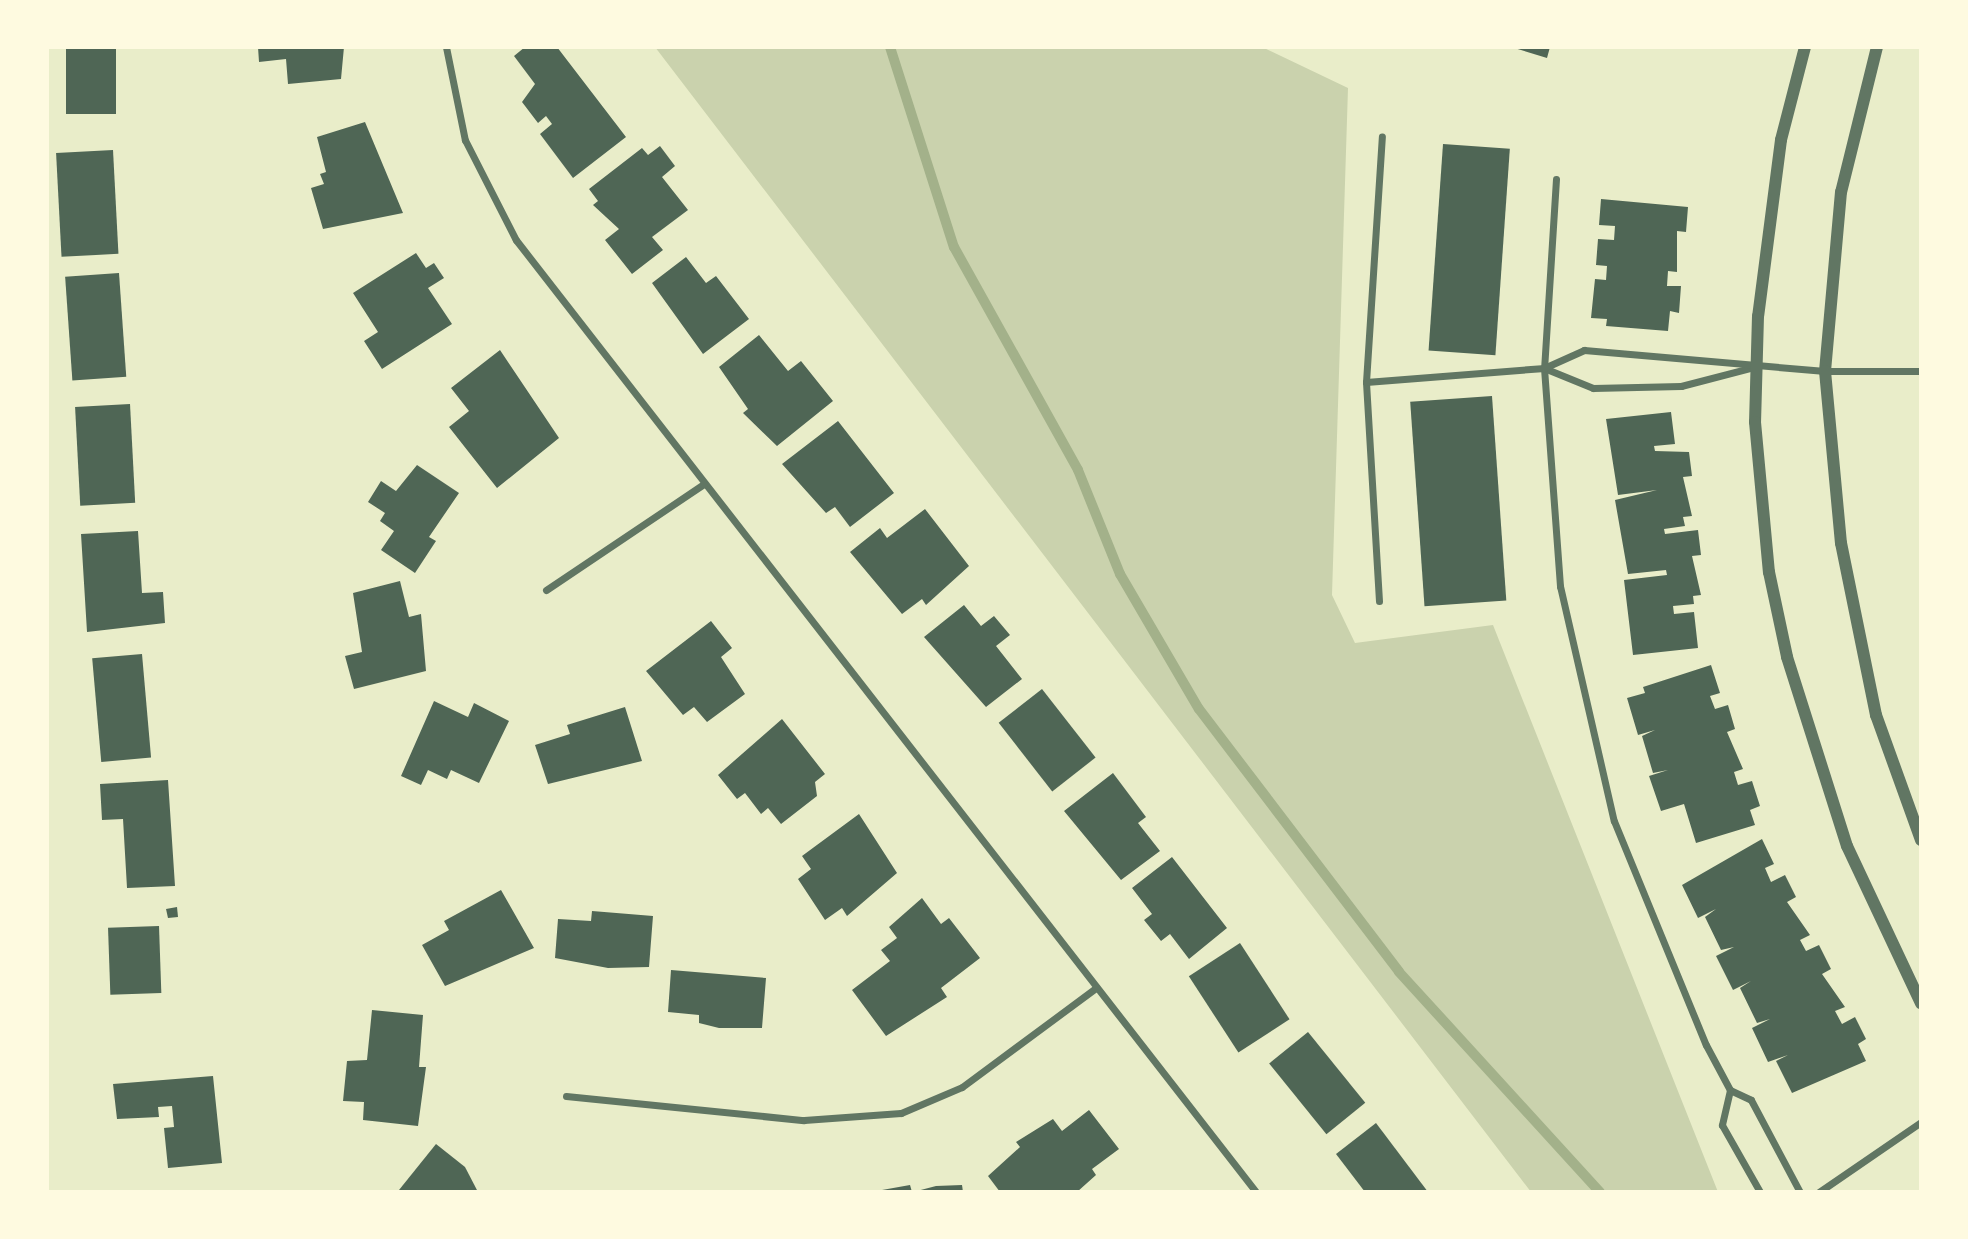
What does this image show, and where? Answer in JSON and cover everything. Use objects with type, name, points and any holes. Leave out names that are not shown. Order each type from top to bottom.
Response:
[{"type":"street","points":[[446,47],[465,140],[505,220],[704,484],[1255,1192]]},
{"type":"street","points":[[1805,47],[1781,140],[1763,255],[1756,366],[1769,572],[1787,657],[1847,846],[1921,1003]]},
{"type":"street","points":[[1877,47],[1837,215],[1825,371],[1841,543],[1876,715],[1921,840]]},
{"type":"street","points":[[1379,601],[1366,382],[1382,137]]},
{"type":"street","points":[[1556,179],[1544,368],[1560,586],[1614,821],[1730,1090],[1722,1125],[1760,1192]]},
{"type":"street","points":[[1366,382],[1544,368],[1584,350],[1825,371],[1921,371]]},
{"type":"street","points":[[1544,368],[1593,388],[1681,386],[1756,366]]},
{"type":"street","points":[[547,590],[704,484]]},
{"type":"street","points":[[566,1096],[804,1120],[901,1114],[962,1087],[1096,988]]},
{"type":"street","points":[[1730,1090],[1751,1100],[1800,1192]]},
{"type":"street","points":[[1819,1192],[1921,1122]]},
{"type":"green space","points":[[655,47],[1262,47],[1348,88],[1332,595],[1355,643],[1493,625],[1718,1192],[1531,1192]]},
{"type":"building","points":[[66,47],[116,47],[116,114],[66,114]]},
{"type":"building","points":[[258,47],[344,47],[341,79],[288,84],[286,59],[259,62]]},
{"type":"building","points":[[525,47],[557,47],[626,137],[573,178],[540,134],[552,124],[546,116],[538,123],[522,102],[535,84],[514,56]]},
{"type":"building","points":[[1511,47],[1550,47],[1547,58]]},
{"type":"building","points":[[365,122],[403,213],[323,229],[311,188],[324,184],[320,174],[326,172],[317,137]]},
{"type":"building","points":[[1443,144],[1510,149],[1495,355],[1429,350]]},
{"type":"building","points":[[660,146],[675,166],[662,177],[688,210],[652,237],[663,250],[632,274],[605,240],[619,229],[593,205],[598,201],[589,189],[642,148],[648,155]]},
{"type":"building","points":[[113,150],[118,254],[62,257],[56,153]]},
{"type":"building","points":[[1601,199],[1688,207],[1686,232],[1677,231],[1677,272],[1668,271],[1667,286],[1681,286],[1679,313],[1670,311],[1668,331],[1606,326],[1607,319],[1591,318],[1595,279],[1606,280],[1607,266],[1596,265],[1598,239],[1614,240],[1615,226],[1599,225]]},
{"type":"building","points":[[416,253],[426,268],[434,263],[444,278],[428,288],[452,324],[382,369],[364,341],[378,332],[353,293]]},
{"type":"building","points":[[686,257],[706,283],[716,276],[749,319],[703,354],[652,283]]},
{"type":"building","points":[[119,273],[126,377],[72,381],[65,277]]},
{"type":"building","points":[[759,335],[788,371],[801,361],[833,401],[777,446],[743,413],[748,409],[719,367]]},
{"type":"building","points":[[500,350],[559,438],[497,488],[449,427],[469,411],[451,388]]},
{"type":"building","points":[[1492,396],[1506,601],[1424,606],[1410,402]]},
{"type":"building","points":[[130,404],[135,503],[80,506],[75,407]]},
{"type":"building","points":[[1671,412],[1675,444],[1654,446],[1655,451],[1689,452],[1692,476],[1683,477],[1692,516],[1683,517],[1685,526],[1664,529],[1665,534],[1698,530],[1701,555],[1692,556],[1701,595],[1693,596],[1694,604],[1673,606],[1674,614],[1694,612],[1698,648],[1633,655],[1624,580],[1667,575],[1666,570],[1628,574],[1615,500],[1657,490],[1618,495],[1606,419]]},
{"type":"building","points":[[838,421],[894,493],[850,527],[835,507],[826,513],[782,464]]},
{"type":"building","points":[[417,465],[459,493],[429,537],[436,541],[415,573],[381,550],[394,531],[380,521],[385,513],[368,502],[381,481],[396,491]]},
{"type":"building","points":[[925,509],[969,566],[926,605],[922,599],[902,614],[850,552],[880,528],[887,538]]},
{"type":"building","points":[[138,531],[142,593],[163,592],[165,623],[87,632],[81,534]]},
{"type":"building","points":[[400,581],[409,617],[421,614],[426,671],[354,689],[345,656],[362,652],[353,593]]},
{"type":"building","points":[[964,605],[981,626],[994,616],[1010,635],[996,646],[1022,679],[986,707],[924,637]]},
{"type":"building","points":[[711,621],[732,648],[721,657],[745,694],[707,722],[694,707],[683,715],[646,671]]},
{"type":"building","points":[[142,654],[151,758],[101,762],[92,658]]},
{"type":"building","points":[[1711,665],[1720,693],[1710,696],[1715,709],[1728,705],[1735,729],[1727,732],[1743,769],[1734,772],[1738,785],[1752,781],[1760,806],[1750,810],[1755,825],[1696,843],[1684,804],[1661,811],[1649,776],[1668,770],[1653,773],[1642,736],[1655,730],[1638,735],[1627,698],[1645,693],[1643,687]]},
{"type":"building","points":[[1042,689],[1096,758],[1052,791],[999,723]]},
{"type":"building","points":[[434,701],[468,717],[474,703],[509,721],[479,783],[451,770],[447,779],[428,770],[421,785],[401,776]]},
{"type":"building","points":[[625,707],[642,761],[548,784],[535,745],[570,734],[567,725]]},
{"type":"building","points":[[782,719],[825,774],[815,782],[817,796],[781,824],[768,808],[761,814],[745,793],[737,799],[718,775]]},
{"type":"building","points":[[1113,773],[1146,817],[1138,823],[1160,851],[1121,880],[1064,811]]},
{"type":"building","points":[[168,780],[175,886],[127,888],[123,819],[102,820],[100,784]]},
{"type":"building","points":[[859,814],[897,873],[847,916],[842,908],[825,920],[798,879],[811,869],[802,856]]},
{"type":"building","points":[[1762,839],[1774,864],[1765,868],[1771,882],[1785,875],[1796,897],[1787,902],[1810,935],[1800,940],[1806,951],[1819,945],[1831,969],[1822,974],[1845,1007],[1835,1011],[1842,1024],[1855,1017],[1866,1039],[1858,1044],[1866,1061],[1792,1093],[1776,1061],[1788,1055],[1768,1062],[1752,1028],[1770,1019],[1757,1023],[1740,988],[1751,981],[1733,990],[1716,956],[1734,947],[1721,950],[1705,917],[1716,909],[1698,918],[1682,885]]},
{"type":"building","points":[[1172,857],[1227,928],[1189,959],[1170,934],[1161,941],[1144,920],[1152,914],[1132,888]]},
{"type":"building","points":[[501,890],[534,948],[445,986],[422,945],[449,930],[444,921]]},
{"type":"building","points":[[922,898],[941,924],[949,918],[980,958],[941,988],[947,997],[886,1036],[852,990],[890,961],[881,950],[897,938],[889,927]]},
{"type":"building","points":[[177,907],[178,917],[168,918],[166,909]]},
{"type":"building","points":[[592,911],[653,916],[649,967],[608,968],[555,958],[558,919],[591,921]]},
{"type":"building","points":[[159,926],[161,993],[110,995],[108,928]]},
{"type":"building","points":[[1240,943],[1290,1019],[1238,1053],[1189,976]]},
{"type":"building","points":[[671,970],[766,978],[762,1028],[719,1028],[699,1023],[699,1015],[668,1012]]},
{"type":"building","points":[[372,1010],[423,1015],[419,1067],[426,1067],[418,1126],[363,1120],[364,1102],[343,1101],[347,1061],[367,1060]]},
{"type":"building","points":[[1308,1032],[1365,1103],[1326,1134],[1269,1063]]},
{"type":"building","points":[[213,1076],[222,1163],[168,1168],[164,1128],[174,1127],[172,1106],[158,1107],[159,1117],[117,1119],[113,1084]]},
{"type":"building","points":[[1089,1110],[1119,1149],[1092,1169],[1096,1175],[1077,1192],[1000,1192],[988,1176],[1020,1147],[1016,1142],[1053,1119],[1062,1131]]},
{"type":"building","points":[[1376,1123],[1428,1192],[1365,1192],[1336,1154]]},
{"type":"building","points":[[436,1144],[465,1167],[478,1192],[399,1190]]},
{"type":"building","points":[[910,1185],[912,1192],[882,1192],[882,1190]]},
{"type":"building","points":[[962,1185],[963,1192],[913,1192],[936,1186]]},
{"type":"waterway","points":[[890,47],[954,247],[1078,470],[1120,574],[1199,709],[1399,972],[1600,1192]]}]
